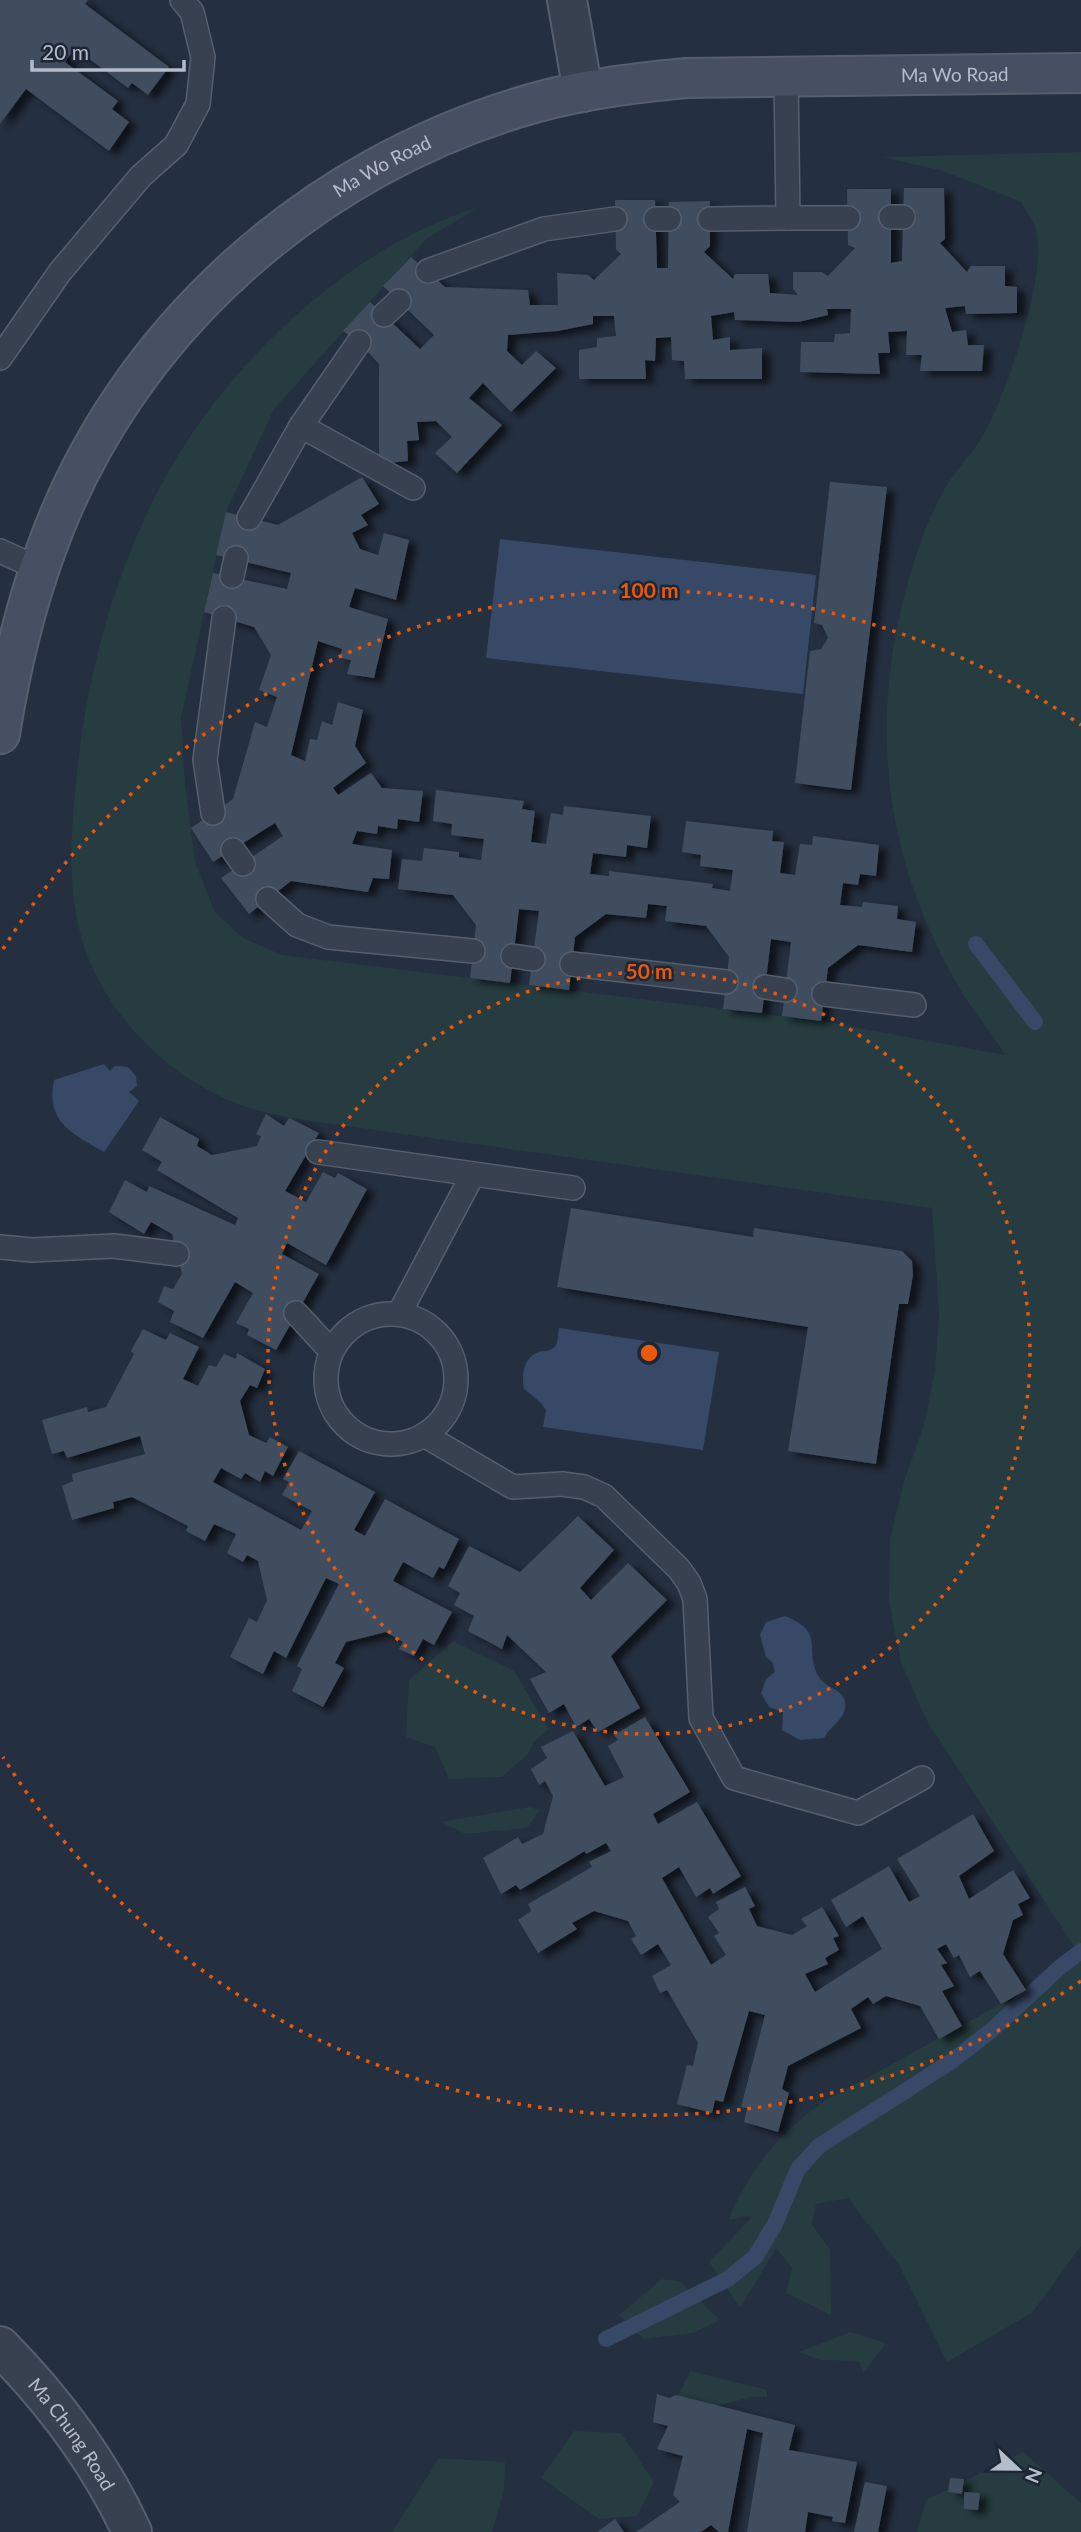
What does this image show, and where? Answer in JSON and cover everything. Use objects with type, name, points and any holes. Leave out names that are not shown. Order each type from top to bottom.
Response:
[{"type":"street","points":[[567,0],[583,92]]},
{"type":"street","name":"Ma Wo Road","points":[[0,734],[24,613],[73,486],[106,426],[139,374],[179,325],[222,279],[270,237],[321,200],[375,168],[431,140],[490,117],[536,103],[634,83],[686,78],[1081,72]]},
{"type":"street","name":"Ma Chung Road","points":[[0,2346],[32,2378],[79,2440],[120,2506],[132,2532]]},
{"type":"lane","points":[[0,358],[60,272],[141,177],[176,145],[198,104],[203,57],[192,12],[182,0]]},
{"type":"lane","points":[[786,77],[788,218]]},
{"type":"lane","points":[[710,219],[848,218]]},
{"type":"lane","points":[[428,271],[544,229],[615,219]]},
{"type":"lane","points":[[249,518],[302,426],[359,342]]},
{"type":"lane","points":[[302,426],[413,488]]},
{"type":"lane","points":[[0,551],[40,569]]},
{"type":"lane","points":[[213,813],[205,760],[224,618]]},
{"type":"lane","points":[[268,899],[297,925],[328,937],[473,951]]},
{"type":"lane","points":[[572,964],[726,982]]},
{"type":"lane","points":[[824,994],[914,1006]]},
{"type":"lane","points":[[318,1152],[573,1188]]},
{"type":"lane","points":[[400,1314],[473,1174]]},
{"type":"lane","points":[[0,1247],[32,1250],[114,1246],[177,1254]]},
{"type":"lane","points":[[296,1313],[331,1352]]},
{"type":"lane","points":[[400,1314],[425,1322],[445,1341],[455,1368],[454,1395],[441,1420],[424,1435],[402,1443],[378,1443],[356,1434],[339,1419],[328,1397],[325,1374],[331,1352],[348,1329],[372,1315],[400,1314]]},
{"type":"lane","points":[[424,1435],[513,1488],[562,1483],[584,1487],[604,1496],[679,1569],[689,1583],[695,1599],[701,1718],[734,1778],[858,1813],[922,1778]]},
{"type":"green space","points":[[1081,152],[1081,1957],[927,1721],[901,1663],[889,1602],[890,1539],[905,1478],[924,1425],[935,1370],[939,1314],[932,1208],[289,1118],[243,1106],[191,1080],[166,1062],[124,1019],[106,994],[92,968],[77,921],[71,848],[81,740],[102,637],[136,538],[158,491],[184,446],[240,371],[300,312],[333,285],[367,260],[403,239],[479,207],[426,239],[274,409],[226,512],[181,718],[185,784],[195,862],[215,912],[243,938],[282,955],[821,1021],[1005,1055],[949,970],[921,909],[900,845],[894,812],[889,779],[887,720],[894,644],[911,571],[936,504],[985,431],[1016,356],[1037,272],[1036,230],[1021,202],[943,171],[883,157]]},
{"type":"green space","points":[[453,1641],[514,1671],[549,1729],[534,1742],[528,1754],[502,1777],[449,1779],[435,1747],[406,1737],[409,1680]]},
{"type":"green space","points":[[530,1807],[540,1810],[527,1828],[465,1834],[440,1822]]},
{"type":"green space","points":[[1081,1960],[1081,2246],[1032,2313],[947,2362],[899,2265],[848,2198],[816,2204],[812,2224],[830,2250],[831,2315],[786,2293],[792,2268],[776,2248],[740,2308],[709,2262],[750,2219],[750,2216],[728,2220],[755,2170],[791,2128],[821,2103]]},
{"type":"green space","points":[[662,2279],[679,2281],[720,2320],[693,2333],[643,2339],[619,2315]]},
{"type":"green space","points":[[850,2332],[886,2343],[863,2374],[859,2361],[820,2360],[799,2352]]},
{"type":"green space","points":[[690,2371],[767,2390],[767,2397],[751,2397],[667,2419]]},
{"type":"green space","points":[[574,2431],[621,2433],[654,2482],[637,2516],[599,2519],[541,2478]]},
{"type":"green space","points":[[1023,2452],[1081,2503],[1081,2532],[917,2532],[926,2500]]},
{"type":"green space","points":[[439,2458],[505,2462],[504,2490],[492,2532],[392,2532]]},
{"type":"water","points":[[500,539],[816,575],[803,694],[486,658]]},
{"type":"water","points":[[104,1064],[110,1071],[115,1066],[128,1067],[136,1076],[137,1086],[129,1092],[139,1101],[104,1152],[64,1125],[54,1106],[52,1094],[54,1080]]},
{"type":"water","points":[[559,1328],[719,1352],[703,1450],[543,1427],[546,1410],[524,1389],[524,1369],[531,1356],[554,1348]]},
{"type":"water","points":[[785,1616],[806,1629],[812,1642],[813,1658],[819,1677],[840,1693],[845,1702],[842,1716],[824,1738],[800,1740],[782,1730],[783,1712],[769,1707],[761,1693],[766,1679],[775,1672],[773,1663],[766,1657],[760,1635],[766,1622]]},
{"type":"building","points":[[0,0],[88,0],[85,4],[169,67],[148,95],[132,83],[128,88],[75,48],[65,62],[118,101],[112,109],[129,122],[109,151],[26,89],[0,124]]},
{"type":"building","points":[[904,188],[944,188],[945,239],[940,243],[967,272],[971,266],[1005,266],[1005,286],[1017,287],[1017,313],[966,314],[965,306],[945,308],[952,332],[966,330],[968,345],[984,345],[982,371],[920,371],[922,355],[906,355],[907,331],[888,332],[890,353],[878,353],[880,374],[800,372],[801,342],[834,342],[835,334],[850,333],[851,309],[827,309],[828,315],[798,322],[735,320],[734,312],[711,316],[713,340],[730,337],[730,350],[762,348],[762,379],[685,379],[684,361],[672,360],[671,337],[656,338],[655,361],[645,360],[646,379],[579,379],[579,350],[597,347],[597,338],[616,336],[614,316],[593,316],[593,324],[558,331],[508,335],[507,351],[522,365],[536,351],[556,368],[511,412],[483,383],[469,398],[502,425],[457,473],[435,453],[452,437],[436,421],[417,422],[419,440],[407,441],[408,461],[379,464],[379,364],[359,342],[343,331],[370,302],[420,349],[434,335],[383,286],[411,257],[445,287],[528,290],[530,305],[558,305],[557,273],[588,275],[594,280],[621,254],[616,249],[615,200],[655,200],[657,268],[668,268],[669,202],[710,201],[710,246],[704,252],[733,279],[735,274],[768,274],[770,293],[798,295],[793,289],[793,272],[822,272],[828,276],[855,248],[848,245],[847,189],[891,189],[891,263],[902,261]]},
{"type":"building","points":[[362,477],[379,504],[361,515],[368,525],[352,533],[360,549],[378,555],[384,533],[409,540],[396,600],[355,588],[349,607],[388,619],[374,678],[347,674],[351,660],[340,658],[342,649],[318,641],[291,755],[305,761],[310,739],[317,740],[322,721],[332,725],[338,702],[363,710],[355,746],[366,763],[333,788],[338,795],[371,773],[382,788],[423,791],[419,822],[398,819],[397,829],[378,826],[377,834],[357,831],[352,844],[392,850],[389,879],[373,878],[368,892],[291,881],[249,914],[221,878],[283,836],[275,823],[213,862],[191,828],[233,799],[255,722],[267,727],[277,697],[259,690],[271,655],[254,627],[204,612],[213,573],[287,589],[291,573],[216,555],[226,512],[278,525]]},
{"type":"building","points":[[830,482],[887,487],[851,790],[795,783],[810,651],[821,649],[828,638],[822,625],[814,623]]},
{"type":"building","points":[[436,790],[524,801],[522,809],[535,811],[531,842],[546,844],[551,813],[563,815],[564,806],[651,816],[647,848],[627,845],[626,857],[593,853],[590,874],[609,876],[609,871],[713,884],[712,888],[730,891],[733,870],[700,866],[701,855],[682,852],[686,821],[773,831],[772,841],[784,842],[780,873],[795,875],[800,844],[812,845],[813,836],[879,845],[876,876],[860,874],[858,885],[843,883],[840,905],[862,907],[863,902],[898,906],[897,919],[916,922],[912,952],[858,945],[828,968],[821,1021],[782,1016],[791,942],[771,939],[762,1013],[723,1009],[729,957],[706,926],[665,921],[667,906],[648,904],[646,918],[606,914],[575,937],[569,990],[529,985],[539,911],[519,909],[510,983],[470,978],[476,925],[453,895],[398,889],[402,859],[422,861],[424,848],[459,852],[459,857],[481,860],[484,839],[451,835],[452,824],[433,821]]},
{"type":"building","points":[[266,1114],[284,1126],[289,1118],[319,1133],[285,1191],[306,1202],[323,1172],[335,1178],[338,1173],[367,1189],[326,1265],[287,1243],[282,1254],[319,1274],[276,1350],[247,1335],[249,1329],[236,1323],[253,1293],[235,1282],[203,1338],[170,1322],[174,1311],[158,1302],[164,1286],[173,1289],[182,1274],[172,1234],[151,1222],[144,1234],[109,1212],[125,1180],[147,1192],[149,1186],[235,1225],[238,1218],[157,1170],[162,1162],[142,1150],[160,1117],[199,1139],[197,1146],[212,1155],[257,1146],[261,1136],[256,1134]]},
{"type":"building","points":[[571,1208],[753,1237],[754,1228],[902,1251],[912,1261],[913,1275],[908,1304],[899,1304],[876,1464],[788,1451],[808,1327],[557,1287]]},
{"type":"building","points":[[143,1329],[166,1340],[170,1333],[199,1347],[183,1379],[198,1386],[209,1365],[216,1367],[224,1354],[236,1359],[237,1353],[265,1369],[257,1388],[250,1385],[240,1401],[249,1435],[266,1443],[270,1437],[288,1447],[273,1476],[265,1471],[260,1482],[245,1473],[241,1479],[221,1468],[213,1482],[301,1530],[312,1511],[282,1495],[289,1482],[283,1479],[299,1451],[375,1492],[354,1530],[365,1536],[385,1499],[459,1539],[444,1569],[439,1567],[433,1578],[403,1562],[393,1581],[452,1612],[434,1645],[423,1639],[414,1656],[399,1649],[403,1642],[386,1632],[346,1642],[335,1663],[344,1668],[323,1707],[292,1691],[302,1669],[297,1666],[339,1584],[326,1578],[286,1658],[274,1651],[263,1674],[230,1657],[249,1618],[257,1622],[267,1600],[258,1561],[247,1555],[243,1562],[227,1553],[236,1534],[214,1524],[205,1541],[186,1531],[188,1526],[132,1497],[113,1502],[114,1508],[72,1520],[62,1486],[73,1481],[72,1474],[145,1454],[140,1436],[67,1458],[64,1451],[52,1454],[42,1420],[87,1407],[88,1412],[106,1407],[134,1354],[131,1351]]},
{"type":"building","points":[[578,1516],[614,1550],[580,1588],[591,1600],[628,1563],[667,1600],[611,1656],[640,1708],[598,1732],[589,1719],[576,1727],[564,1704],[549,1713],[530,1679],[546,1672],[507,1635],[502,1649],[468,1631],[474,1616],[454,1605],[460,1593],[448,1586],[469,1546],[520,1572]]},
{"type":"building","points":[[645,1717],[690,1792],[653,1814],[658,1824],[697,1802],[741,1876],[713,1894],[710,1888],[696,1897],[679,1867],[662,1878],[711,1965],[726,1955],[714,1936],[719,1933],[708,1917],[719,1909],[716,1902],[745,1887],[755,1906],[749,1909],[757,1926],[792,1935],[807,1926],[801,1919],[822,1907],[839,1936],[833,1938],[839,1950],[825,1958],[828,1964],[805,1974],[815,1992],[882,1949],[863,1916],[846,1927],[831,1900],[889,1866],[909,1902],[920,1896],[897,1859],[973,1814],[994,1851],[959,1876],[969,1899],[1013,1870],[1030,1898],[1018,1904],[1023,1915],[1013,1920],[1003,1954],[1026,1990],[1001,2004],[980,1971],[970,1977],[959,1955],[954,1958],[946,1944],[937,1949],[947,1963],[941,1965],[954,1986],[942,1991],[962,2026],[939,2039],[920,2006],[886,1996],[873,2004],[868,1997],[851,2009],[861,2028],[788,2066],[782,2089],[789,2093],[778,2132],[744,2122],[747,2108],[741,2107],[765,2015],[749,2011],[723,2102],[715,2100],[712,2113],[677,2104],[687,2065],[693,2066],[698,2043],[667,1990],[660,1993],[652,1976],[671,1965],[658,1944],[641,1955],[631,1939],[636,1936],[628,1921],[594,1911],[572,1923],[577,1929],[538,1953],[518,1920],[531,1911],[528,1904],[592,1867],[589,1862],[611,1851],[606,1843],[586,1854],[585,1851],[520,1890],[516,1885],[501,1894],[483,1858],[518,1837],[522,1844],[543,1834],[553,1796],[545,1781],[539,1785],[531,1769],[547,1758],[541,1747],[573,1731],[605,1786],[624,1777],[608,1746],[618,1740],[614,1735]]},
{"type":"building","points":[[657,2394],[669,2398],[676,2395],[795,2425],[789,2450],[857,2462],[845,2523],[832,2521],[833,2517],[808,2512],[805,2532],[747,2532],[763,2433],[747,2429],[728,2532],[719,2532],[711,2525],[701,2532],[636,2532],[680,2502],[673,2495],[683,2456],[657,2449],[668,2426],[653,2422]]},
{"type":"building","points":[[950,2478],[964,2479],[962,2494],[948,2492]]},
{"type":"building","points":[[865,2482],[887,2486],[878,2532],[854,2532]]},
{"type":"building","points":[[964,2492],[980,2493],[978,2510],[964,2509]]},
{"type":"building","points":[[615,2519],[624,2532],[597,2532]]},
{"type":"waterway","points":[[976,944],[1035,1022]]},
{"type":"waterway","points":[[606,2339],[728,2279],[755,2257],[775,2224],[798,2169],[819,2146],[952,2061],[992,2030],[1081,1951]]}]
